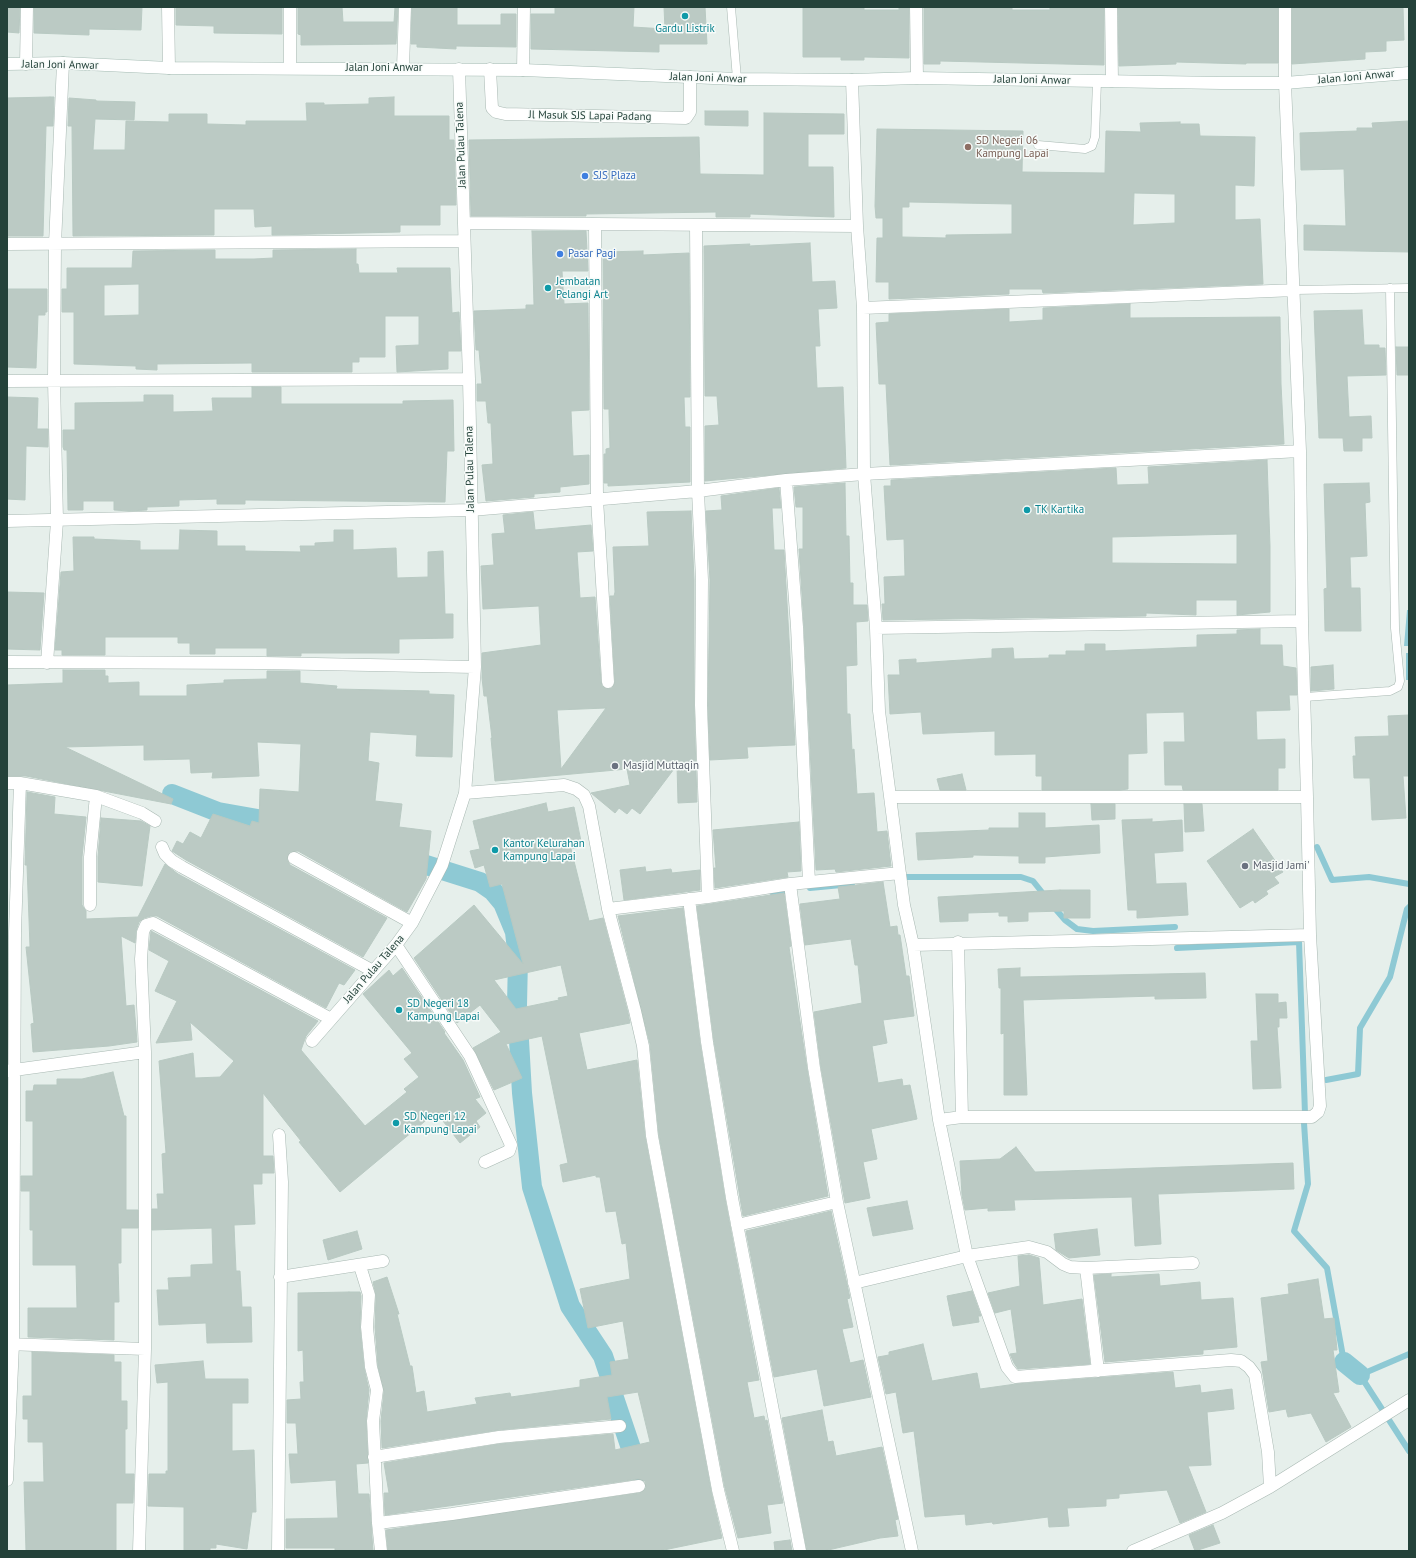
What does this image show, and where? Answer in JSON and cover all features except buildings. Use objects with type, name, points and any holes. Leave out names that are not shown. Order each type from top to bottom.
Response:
[{"type":"street","points":[[26,64],[27,7]]},
{"type":"street","points":[[168,7],[169,68]]},
{"type":"street","points":[[290,7],[290,68]]},
{"type":"street","points":[[403,68],[405,7]]},
{"type":"street","points":[[523,70],[524,7]]},
{"type":"street","points":[[916,7],[918,78]]},
{"type":"street","points":[[1111,7],[1112,81]]},
{"type":"street","points":[[939,1120],[962,1117],[1312,1117],[1318,1112],[1320,1106],[1310,934],[1302,621],[1300,452],[1295,290],[1285,83],[1285,7]]},
{"type":"street","points":[[47,663],[57,521],[54,380],[55,244],[63,63]]},
{"type":"street","name":"Jalan Joni Anwar","points":[[7,64],[63,63],[169,68],[490,69],[737,79],[852,80],[918,78],[1285,83],[1409,73]]},
{"type":"street","name":"Jalan Pulau Talena","points":[[312,1041],[396,945],[412,923],[442,865],[465,793],[475,667],[469,379],[459,69]]},
{"type":"street","name":"Jl Masuk SJS Lapai Padang","points":[[490,69],[492,108],[496,112],[505,114],[686,118],[690,112],[690,77]]},
{"type":"street","points":[[852,80],[857,226],[863,308],[864,474],[876,628],[880,711],[904,905],[912,945],[939,1120],[967,1256],[1007,1368],[1012,1375],[1018,1378],[1231,1360],[1241,1362],[1249,1366],[1255,1375],[1268,1452],[1270,1487]]},
{"type":"street","points":[[464,223],[857,226]]},
{"type":"street","points":[[594,225],[597,499],[608,682]]},
{"type":"street","points":[[696,225],[698,491],[702,580],[701,705],[703,805],[708,897]]},
{"type":"street","points":[[7,244],[464,240]]},
{"type":"street","points":[[863,308],[1295,290]]},
{"type":"street","points":[[7,381],[469,379]]},
{"type":"street","points":[[7,521],[471,510],[698,491],[786,480],[864,474],[1300,452]]},
{"type":"street","points":[[786,480],[797,627],[809,882]]},
{"type":"street","points":[[876,628],[1302,621]]},
{"type":"street","points":[[7,662],[264,663],[475,667]]},
{"type":"street","points":[[7,783],[20,783],[96,796],[142,813],[156,821]]},
{"type":"street","points":[[7,1480],[10,1344],[11,932],[20,783]]},
{"type":"street","points":[[465,793],[564,785],[576,789],[584,795],[589,806],[608,909],[643,1046],[652,1136],[718,1490],[733,1551]]},
{"type":"street","points":[[90,905],[90,856],[96,796]]},
{"type":"street","points":[[891,797],[1307,797]]},
{"type":"street","points":[[162,847],[165,854],[172,861],[182,867],[373,971]]},
{"type":"street","points":[[294,858],[412,923]]},
{"type":"street","points":[[608,909],[708,897],[790,884],[900,873]]},
{"type":"street","points":[[790,884],[814,1068],[837,1202],[912,1551]]},
{"type":"street","points":[[689,899],[707,1042],[737,1225],[800,1551]]},
{"type":"street","points":[[139,1551],[145,1349],[145,1052],[141,959],[143,932],[149,924],[153,923],[331,1019]]},
{"type":"street","points":[[912,945],[958,942],[1310,934]]},
{"type":"street","points":[[958,942],[962,1117]]},
{"type":"street","points":[[396,945],[470,1056],[511,1144],[509,1151],[485,1162]]},
{"type":"street","points":[[11,1071],[145,1052]]},
{"type":"street","points":[[278,1551],[282,1182],[280,1135]]},
{"type":"street","points":[[737,1225],[837,1202]]},
{"type":"street","points":[[854,1283],[967,1256],[1029,1247],[1047,1252],[1063,1264],[1070,1267],[1086,1268],[1193,1263]]},
{"type":"street","points":[[280,1277],[360,1266],[383,1261]]},
{"type":"street","points":[[360,1266],[369,1295],[367,1328],[371,1367],[377,1390],[373,1421],[378,1523],[381,1551]]},
{"type":"street","points":[[1086,1268],[1098,1371]]},
{"type":"street","points":[[10,1344],[145,1349]]},
{"type":"street","points":[[1133,1551],[1222,1513],[1270,1487],[1409,1400]]},
{"type":"street","points":[[374,1457],[499,1437],[620,1426]]},
{"type":"street","points":[[378,1523],[452,1514],[639,1486]]},
{"type":"lane","points":[[731,7],[737,79]]},
{"type":"lane","points":[[1038,145],[1085,149],[1092,146],[1095,137],[1097,81]]},
{"type":"lane","points":[[1305,697],[1390,691],[1398,687],[1400,681],[1394,628],[1390,288]]},
{"type":"lane","points":[[1295,290],[1409,288]]},
{"type":"water","points":[[1407,610],[1409,610],[1409,646],[1404,646]]},
{"type":"water","points":[[1406,653],[1409,653],[1409,680],[1406,680]]},
{"type":"waterway","points":[[172,794],[218,812],[286,824]]},
{"type":"waterway","points":[[1317,847],[1332,880],[1369,877],[1409,884]]},
{"type":"waterway","points":[[401,857],[480,882],[493,891],[503,903],[515,932],[518,958],[517,1005],[522,1093],[532,1187],[570,1306],[603,1356],[609,1374],[611,1389],[639,1472]]},
{"type":"waterway","points":[[907,877],[1021,877],[1033,881],[1045,896]]},
{"type":"waterway","points":[[810,888],[852,884]]},
{"type":"waterway","points":[[772,892],[787,891]]},
{"type":"waterway","points":[[1052,905],[1065,920],[1077,929],[1093,931],[1175,927]]},
{"type":"waterway","points":[[1326,1080],[1358,1074],[1360,1028],[1390,977],[1407,909],[1409,907]]},
{"type":"waterway","points":[[1177,948],[1299,942],[1305,1114]]},
{"type":"waterway","points":[[1304,1123],[1308,1184],[1294,1231],[1327,1268],[1344,1362]]},
{"type":"waterway","points":[[1409,1354],[1360,1375],[1409,1451]]},
{"type":"waterway","points":[[1344,1362],[1360,1375]]},
{"type":"place","name":"Gardu Listrik","points":[[685,16]]},
{"type":"place","name":"SD Negeri 06 Kampung Lapai","points":[[968,147]]},
{"type":"place","name":"SJS Plaza","points":[[585,176]]},
{"type":"place","name":"Pasar Pagi","points":[[560,254]]},
{"type":"place","name":"Jembatan Pelangi Art","points":[[548,288]]},
{"type":"place","name":"TK Kartika","points":[[1027,510]]},
{"type":"place","name":"Masjid Muttaqin","points":[[615,766]]},
{"type":"place","name":"Kantor Kelurahan Kampung Lapai","points":[[495,850]]},
{"type":"place","name":"Masjid Jami'","points":[[1245,866]]},
{"type":"place","name":"SD Negeri 18 Kampung Lapai","points":[[399,1010]]},
{"type":"place","name":"SD Negeri 12 Kampung Lapai","points":[[396,1123]]}]
